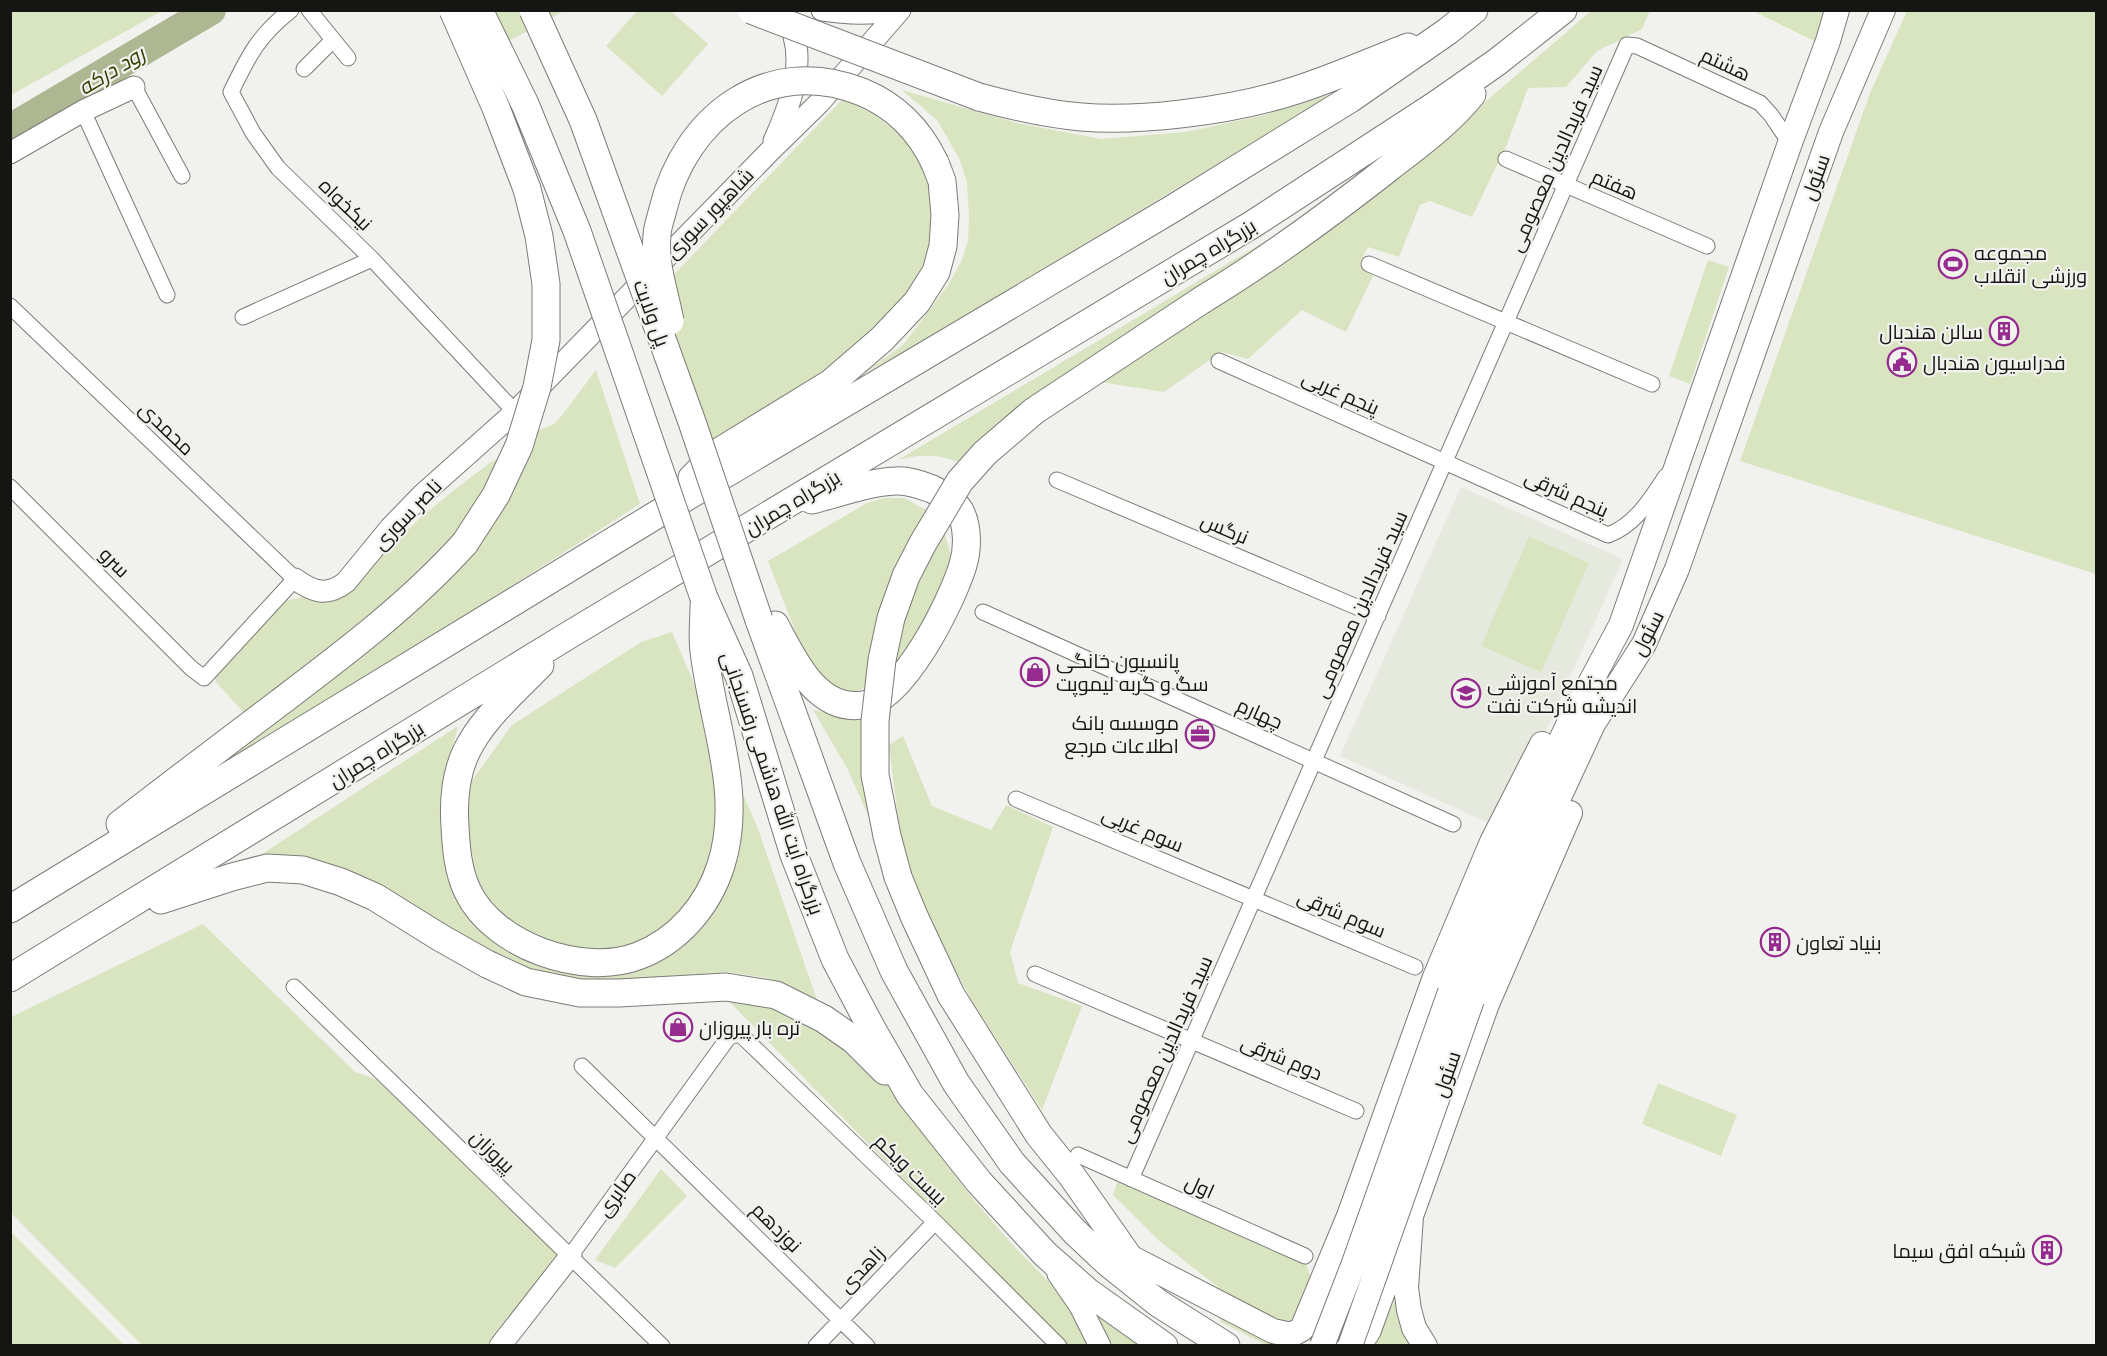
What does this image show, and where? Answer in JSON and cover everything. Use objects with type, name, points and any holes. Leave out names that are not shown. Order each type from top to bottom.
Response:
[{"type":"highway","points":[[60,877],[95,843],[336,660],[440,572],[465,543],[496,495],[519,446],[537,387],[546,340],[546,285],[527,189],[496,108],[453,10]]},
{"type":"highway","points":[[479,10],[525,104],[577,231],[704,598],[703,649],[728,772],[725,848],[721,866],[708,895],[678,933],[651,950],[623,960],[570,960],[536,950],[516,940],[492,923],[477,908],[465,885],[458,861],[455,790],[465,754],[486,722],[564,638]]},
{"type":"highway","name":"پل ولایت","points":[[533,10],[583,120],[692,422],[759,620]]},
{"type":"highway","points":[[751,10],[979,97],[1017,107],[1083,117],[1170,115],[1247,103],[1281,95],[1448,31]]},
{"type":"highway","points":[[10,909],[656,515],[1172,209],[1350,99],[1448,31],[1474,10]]},
{"type":"highway","name":"بزرگراه چمران","points":[[10,978],[564,638],[1253,224],[1418,117],[1497,62],[1563,10]]},
{"type":"highway","points":[[1128,1256],[1072,1176],[1039,1135],[951,994],[898,877],[875,775],[875,721],[882,660],[891,618],[906,576],[923,543],[960,481],[993,446],[1034,411],[1304,234],[1426,139],[1461,108],[1497,62]]},
{"type":"highway","points":[[656,515],[717,453],[831,383],[882,339],[917,302],[936,272],[943,246],[945,215],[942,181],[927,146],[912,126],[896,111],[875,97],[832,82],[793,81],[751,93],[729,105],[709,122],[694,139],[677,169],[667,191],[657,235],[657,256],[692,422]]},
{"type":"highway","points":[[739,560],[798,667],[824,696],[835,702],[867,704],[890,690],[910,668],[932,634],[964,563],[966,530],[960,511],[945,495],[922,485],[898,480],[782,507]]},
{"type":"highway","name":"بزرگراه آیت الله هاشمی رفسنجانی","points":[[704,598],[739,676],[794,855],[835,959],[910,1095],[979,1182],[1045,1254],[1088,1292],[1164,1346]]},
{"type":"highway","name":"بزرگراه آیت الله هاشمی رفسنجانی","points":[[759,620],[847,863],[894,971],[956,1083],[1012,1163],[1075,1232],[1108,1263],[1158,1303],[1220,1342]]},
{"type":"highway","points":[[119,913],[267,868],[303,870],[341,882],[375,897],[441,939],[526,982],[580,993],[726,987],[776,995],[824,1019],[854,1040],[910,1095]]},
{"type":"highway","points":[[1035,1188],[1128,1256],[1220,1342]]},
{"type":"main road","name":"سئول","points":[[1350,1346],[1461,996],[1483,908],[1571,719],[1621,625],[1837,10]]},
{"type":"main road","name":"سئول","points":[[1322,1346],[1461,996],[1505,914],[1593,723],[1644,644],[1677,569],[1831,132],[1883,10]]},
{"type":"main road","points":[[1128,1256],[1250,1320],[1282,1334],[1291,1335],[1302,1329],[1349,1216],[1435,977],[1492,842],[1567,693],[1621,625]]},
{"type":"main road","points":[[1349,1216],[1323,1326],[1324,1335],[1327,1338],[1345,1346],[1358,1342],[1367,1334],[1487,1004],[1644,644]]},
{"type":"main road","points":[[1410,1216],[1406,1288],[1408,1310],[1414,1328],[1425,1346]]},
{"type":"street","name":"نیکخواه","points":[[291,10],[272,25],[250,51],[231,92],[253,133],[278,168],[372,259],[515,412]]},
{"type":"street","points":[[309,10],[348,58]]},
{"type":"street","points":[[781,10],[790,23],[794,35],[795,100],[801,107],[809,108],[819,103]]},
{"type":"street","points":[[790,10],[836,58],[840,80]]},
{"type":"street","points":[[822,10],[844,14],[872,14],[897,10]]},
{"type":"street","name":"شاهپور سوری","points":[[515,412],[819,103],[897,10]]},
{"type":"street","points":[[304,69],[333,40]]},
{"type":"street","name":"هشتم","points":[[1627,45],[1637,46],[1760,103],[1790,143]]},
{"type":"street","name":"سید فریدالدین معصومی","points":[[1131,1179],[1627,45]]},
{"type":"street","points":[[10,153],[83,111],[134,87],[182,176]]},
{"type":"street","points":[[770,151],[794,91]]},
{"type":"street","points":[[83,111],[167,295]]},
{"type":"street","name":"هفتم","points":[[1506,159],[1707,246]]},
{"type":"street","points":[[243,317],[372,259]]},
{"type":"street","points":[[1369,264],[1652,384]]},
{"type":"street","name":"محمدی","points":[[10,306],[295,579]]},
{"type":"street","name":"پنجم غربی","points":[[1219,361],[1445,462]]},
{"type":"street","name":"ناصر سوری","points":[[295,579],[308,588],[319,591],[338,588],[346,582],[391,527],[423,494],[515,412]]},
{"type":"street","name":"پنجم شرقی","points":[[1445,462],[1608,535],[1620,530],[1636,517],[1679,457]]},
{"type":"street","name":"نرگس","points":[[1057,480],[1378,616]]},
{"type":"street","name":"سرو","points":[[10,487],[190,668],[204,678],[295,579]]},
{"type":"street","name":"چهارم","points":[[983,612],[1454,824]]},
{"type":"street","name":"سوم غربی","points":[[1017,798],[1254,899]]},
{"type":"street","name":"سوم شرقی","points":[[1254,899],[1415,967]]},
{"type":"street","name":"دوم شرقی","points":[[1035,974],[1356,1111]]},
{"type":"street","name":"پیروزان","points":[[294,987],[663,1346]]},
{"type":"street","name":"بیست ویکم","points":[[728,1038],[741,1035],[935,1222],[1059,1346]]},
{"type":"street","name":"صابری","points":[[500,1346],[571,1255],[728,1038]]},
{"type":"street","name":"نوزدهم","points":[[582,1066],[867,1346]]},
{"type":"street","name":"اول","points":[[1078,1155],[1305,1256]]},
{"type":"street","name":"زاهدی","points":[[816,1346],[935,1222]]},
{"type":"street","points":[[1045,1254],[1080,1306],[1100,1346]]},
{"type":"shaded area","name":"مجتمع آموزشی اندیشه شرکت نفت","points":[[1461,487],[1623,559],[1502,829],[1340,756]]},
{"type":"green space","points":[[11,10],[162,10],[162,11],[11,95]]},
{"type":"green space","points":[[638,10],[671,11],[708,44],[662,96],[606,46]]},
{"type":"green space","points":[[489,11],[564,11],[507,42]]},
{"type":"green space","points":[[1591,11],[1650,11],[1642,29],[1597,51],[1566,87],[1528,88],[1507,144],[1472,217],[1430,201],[1420,205],[1399,257],[1368,247],[1359,264],[1373,276],[1346,332],[1302,310],[1248,359],[1221,352],[1164,392],[1094,381],[1414,163]]},
{"type":"green space","points":[[1753,11],[1824,11],[1816,42]]},
{"type":"green space","name":"مجموعه ورزشی انقلاب","points":[[1907,11],[2096,11],[2096,574],[1740,461],[1870,93]]},
{"type":"green space","points":[[902,90],[1017,123],[1101,139],[1186,132],[1265,115],[1335,93],[910,349],[862,374],[903,345],[949,284],[962,260],[968,241],[967,182],[959,158],[937,120]]},
{"type":"green space","points":[[843,99],[875,115],[907,140],[920,162],[932,205],[930,260],[896,324],[713,451],[657,292]]},
{"type":"green space","points":[[1336,199],[1121,338],[998,422],[959,462],[929,456],[898,460]]},
{"type":"green space","points":[[1708,260],[1729,267],[1690,384],[1669,376]]},
{"type":"green space","points":[[596,370],[640,504],[345,692],[232,759],[234,745],[497,512],[517,483],[537,431],[554,424]]},
{"type":"green space","points":[[504,456],[483,500],[427,570],[246,715],[216,682],[214,674],[283,601],[347,589],[419,519],[491,462]]},
{"type":"green space","points":[[885,498],[904,498],[932,513],[945,535],[952,558],[942,593],[897,674],[848,695],[810,670],[768,561],[867,503]]},
{"type":"green space","points":[[1529,536],[1589,563],[1541,672],[1481,646]]},
{"type":"green space","points":[[672,632],[699,695],[721,776],[717,852],[698,898],[669,931],[632,951],[592,953],[553,946],[512,926],[486,903],[466,860],[468,786],[512,725],[641,642]]},
{"type":"green space","points":[[813,710],[829,713],[864,710],[886,856],[847,768]]},
{"type":"green space","points":[[458,726],[445,778],[447,860],[460,907],[500,945],[542,966],[599,972],[685,936],[741,790],[757,826],[817,1000],[768,978],[728,972],[602,982],[553,979],[495,952],[379,888],[253,860]]},
{"type":"green space","points":[[903,736],[932,806],[991,830],[1006,805],[1053,827],[1010,952],[1018,983],[1082,1006],[1042,1110],[974,1004],[934,932],[901,842],[889,745]]},
{"type":"green space","points":[[203,924],[355,1072],[379,1080],[558,1255],[487,1345],[142,1345],[11,1213],[11,1017]]},
{"type":"green space","points":[[724,996],[781,1007],[866,1062],[890,1089],[968,1193],[1011,1243],[1075,1309],[1095,1345],[1065,1345]]},
{"type":"green space","points":[[1658,1083],[1737,1115],[1721,1156],[1642,1124]]},
{"type":"green space","points":[[661,1169],[687,1196],[615,1268],[595,1260]]},
{"type":"green space","points":[[1117,1182],[1306,1263],[1311,1278],[1293,1325],[1281,1326],[1229,1296],[1157,1239],[1113,1195]]},
{"type":"green space","points":[[11,1232],[124,1345],[11,1345]]},
{"type":"green space","points":[[1398,1296],[1415,1345],[1367,1346]]},
{"type":"green space","points":[[1084,1304],[1142,1345],[1105,1345]]},
{"type":"green space","points":[[1216,1311],[1282,1345],[1266,1345],[1221,1322]]},
{"type":"waterway","name":"رود درکه","points":[[10,129],[211,10]]},
{"type":"place","name":"مجموعه ورزشی انقلاب","points":[[1953,264]]},
{"type":"place","name":"سالن هندبال","points":[[2004,331]]},
{"type":"place","name":"فدراسیون هندبال","points":[[1902,362]]},
{"type":"place","name":"پانسیون خانگی سگ و گربه لیموپت","points":[[1035,672]]},
{"type":"place","name":"مجتمع آموزشی اندیشه شرکت نفت","points":[[1466,693]]},
{"type":"place","name":"موسسه بانک اطلاعات مرجع","points":[[1200,734]]},
{"type":"place","name":"بنیاد تعاون","points":[[1775,942]]},
{"type":"place","name":"تره بار پیروزان","points":[[678,1027]]},
{"type":"place","name":"شبکه افق سیما","points":[[2047,1250]]}]
